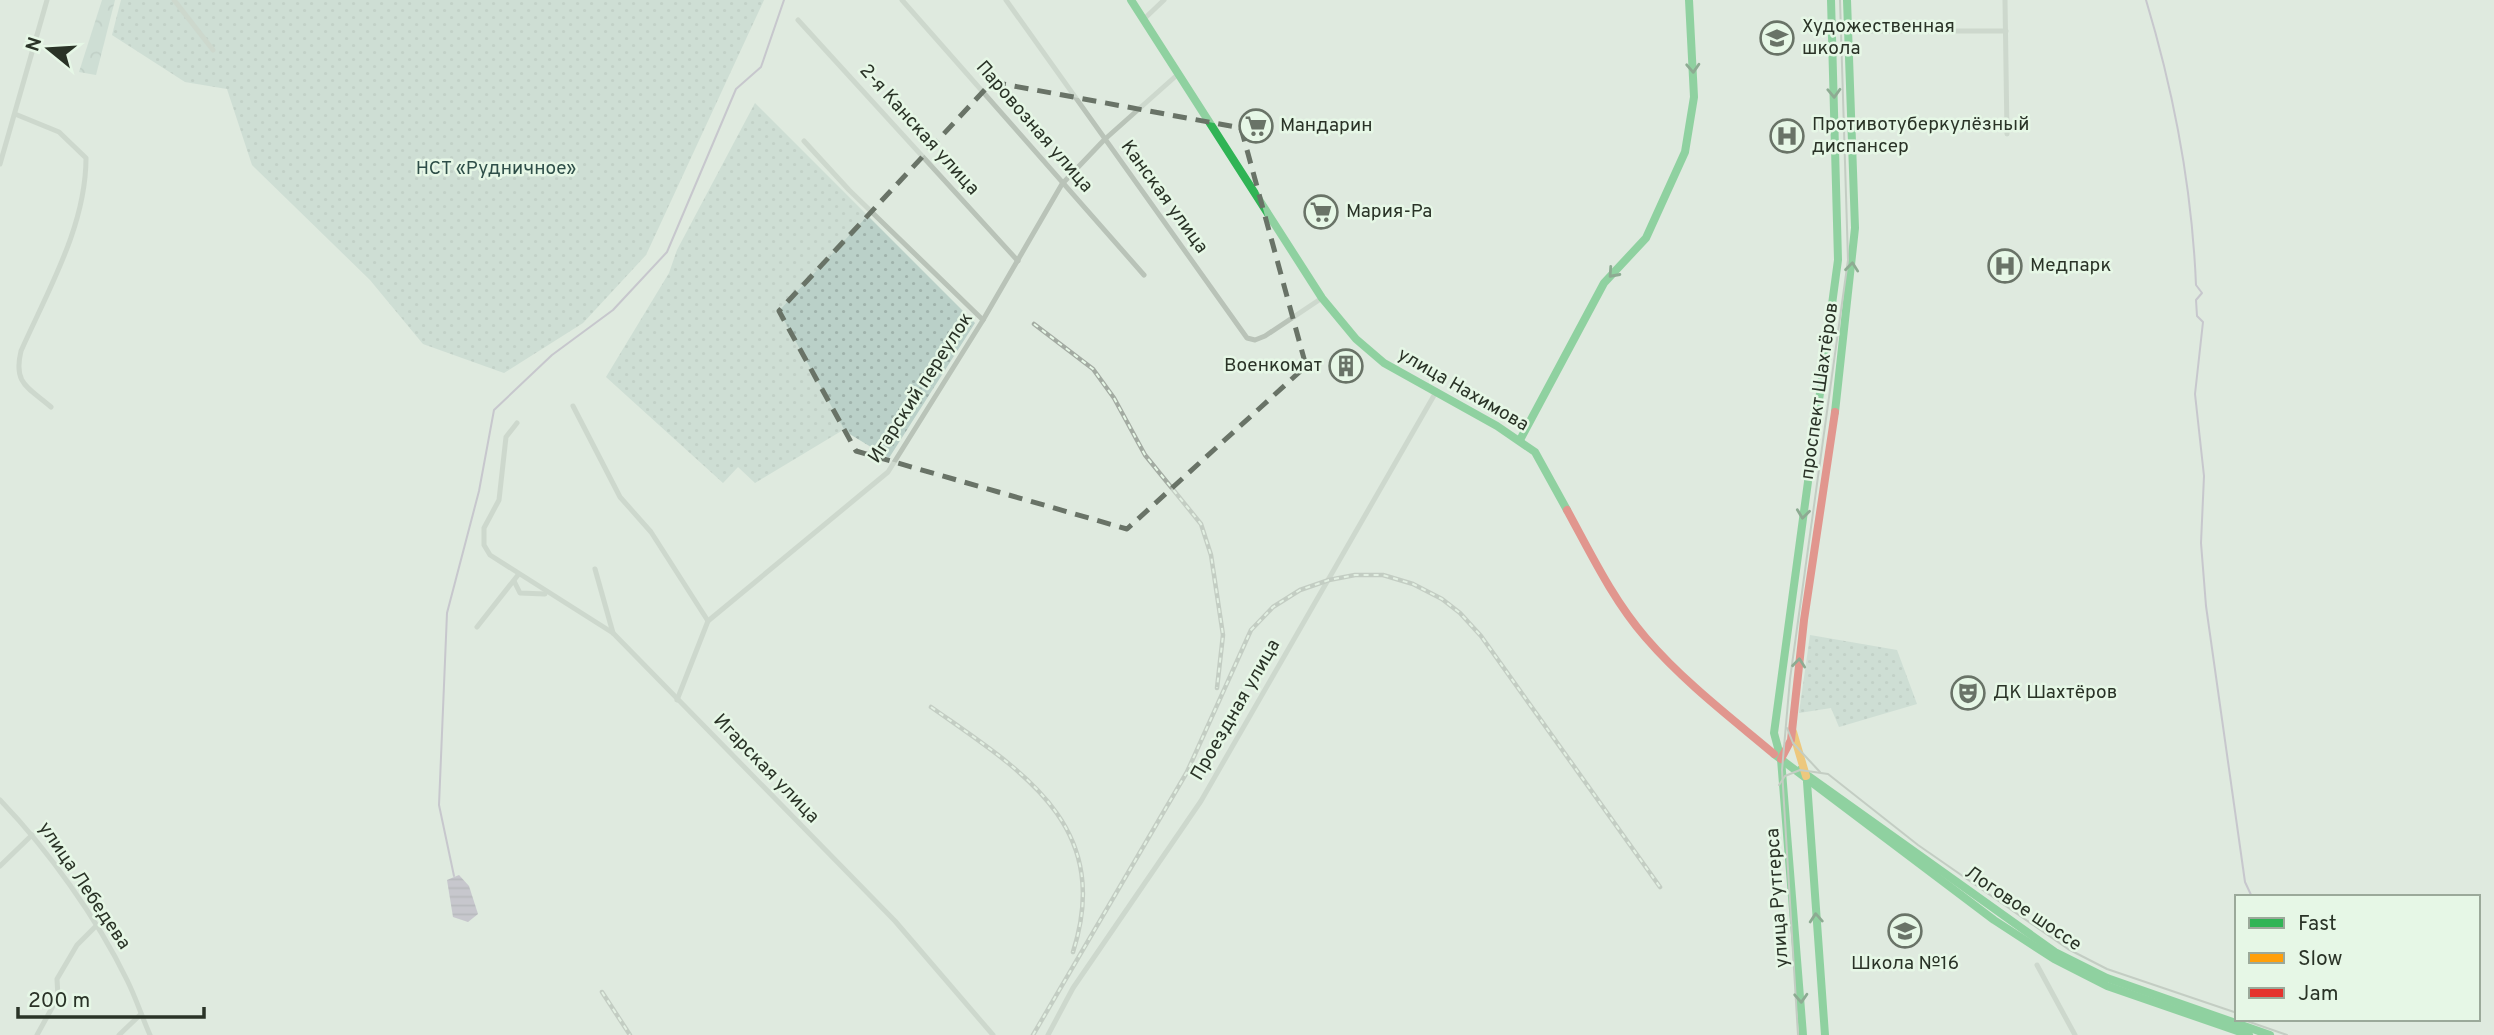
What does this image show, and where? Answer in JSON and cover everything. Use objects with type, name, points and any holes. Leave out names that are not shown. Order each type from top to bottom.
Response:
[{"type":"main road","name":"улица Нахимова","points":[[1131,0],[1322,298],[1372,354],[1520,440],[1535,452],[1606,582],[1637,626],[1686,680],[1806,777]]},
{"type":"main road","points":[[1520,440],[1604,283],[1632,257],[1646,238],[1685,152],[1695,97],[1689,0]]},
{"type":"main road","name":"проспект Шахтёров","points":[[1782,759],[1774,733],[1838,260],[1831,0]]},
{"type":"main road","name":"проспект Шахтёров","points":[[1806,777],[1792,730],[1807,589],[1853,261],[1854,187],[1847,0]]},
{"type":"main road","points":[[1782,759],[1788,749],[1792,730]]},
{"type":"main road","name":"улица Рутгерса","points":[[1782,759],[1802,1035]]},
{"type":"main road","name":"улица Рутгерса","points":[[1806,777],[1823,1034]]},
{"type":"main road","name":"Логовое шоссе","points":[[1806,777],[1994,920],[2054,960],[2108,986],[2249,1035]]},
{"type":"main road","name":"Логовое шоссе","points":[[1806,777],[2054,952],[2107,978],[2270,1035]]},
{"type":"street","points":[[0,164],[47,0]]},
{"type":"street","points":[[174,0],[213,50]]},
{"type":"street","name":"Паровозная улица","points":[[902,0],[1144,275]]},
{"type":"street","name":"Канская улица","points":[[1006,0],[1247,338],[1255,340],[1265,336],[1322,298]]},
{"type":"street","points":[[1143,19],[1164,0]]},
{"type":"street","points":[[2005,0],[2007,134]]},
{"type":"street","name":"2-я Канская улица","points":[[798,20],[1018,261]]},
{"type":"street","points":[[1848,31],[2006,32]]},
{"type":"street","name":"Игарский переулок","points":[[677,700],[708,621],[888,472],[983,320],[1062,184],[1104,140],[1178,75]]},
{"type":"street","points":[[15,114],[59,132],[86,158],[80,207],[71,237],[21,351],[17,370],[20,380],[51,407]]},
{"type":"street","points":[[804,141],[849,190],[983,320]]},
{"type":"street","name":"Проездная улица","points":[[1048,1035],[1073,988],[1201,801],[1436,392]]},
{"type":"street","points":[[573,406],[620,497],[651,532],[708,621]]},
{"type":"street","name":"Игарская улица","points":[[517,423],[506,437],[499,500],[484,528],[484,545],[490,555],[613,633],[895,921],[993,1035]]},
{"type":"street","points":[[595,569],[613,633]]},
{"type":"street","points":[[477,627],[518,575]]},
{"type":"street","points":[[514,581],[520,593],[548,594]]},
{"type":"street","name":"улица Лебедева","points":[[0,800],[32,835],[96,926],[127,980],[150,1035]]},
{"type":"street","points":[[0,866],[32,835]]},
{"type":"street","points":[[37,1035],[58,998],[58,979],[76,946],[96,926]]},
{"type":"street","points":[[2037,965],[2075,1035]]},
{"type":"street","points":[[119,1035],[141,1014]]},
{"type":"highlighted area","points":[[992,82],[1241,128],[1306,366],[1127,529],[856,451],[779,311]]},
{"type":"green space","points":[[102,0],[115,0],[96,75],[79,72]]},
{"type":"green space","name":"НСТ «Рудничное»","points":[[121,0],[764,0],[646,255],[583,323],[504,373],[423,344],[370,280],[252,165],[227,89],[185,82],[112,35]]},
{"type":"green space","points":[[755,103],[975,323],[889,458],[843,430],[755,483],[738,467],[723,483],[606,377],[669,273],[677,250]]},
{"type":"green space","points":[[1810,635],[1897,650],[1917,704],[1839,727],[1831,708],[1799,713]]},
{"type":"shaded area","points":[[459,875],[469,886],[478,914],[468,922],[453,917],[447,880]]},
{"type":"waterway","points":[[454,876],[439,805],[447,613],[479,491],[494,410],[552,355],[613,310],[667,252],[736,89],[761,67],[784,0]]},
{"type":"waterway","points":[[2146,0],[2180,141],[2196,285],[2202,293],[2196,300],[2197,316],[2203,322],[2195,394],[2204,476],[2201,543],[2206,606],[2245,882],[2251,895]]},
{"type":"tram line","points":[[1798,1035],[1782,770],[1790,679],[1848,260],[1840,0]]},
{"type":"tram line","points":[[1787,728],[1793,743],[1820,772]]},
{"type":"tram line","points":[[1779,785],[1785,776],[1800,770],[1828,774],[1918,845],[2068,949],[2107,969],[2235,1012]]},
{"type":"tram line","points":[[2247,1021],[2287,1035]]},
{"type":"railway","points":[[1034,324],[1093,369],[1114,398],[1145,455],[1201,524],[1211,555],[1223,635],[1217,688]]},
{"type":"railway","points":[[1033,1035],[1187,772],[1251,630],[1273,607],[1300,590],[1329,580],[1355,575],[1383,575],[1413,584],[1442,599],[1460,613],[1481,636],[1660,887]]},
{"type":"railway","points":[[931,707],[1026,778],[1051,805],[1070,835],[1081,869],[1082,907],[1073,952]]},
{"type":"railway","points":[[602,992],[630,1035]]},
{"type":"traffic: fast","points":[[1131,0],[1322,298],[1356,339],[1384,363],[1497,426],[1535,452],[1567,510]]},
{"type":"traffic: fast","points":[[1520,440],[1604,283],[1646,238],[1685,152],[1694,97],[1689,0]]},
{"type":"traffic: fast","points":[[1781,759],[1774,733],[1838,260],[1831,0]]},
{"type":"traffic: fast","points":[[1835,412],[1855,228],[1847,0]]},
{"type":"traffic: fast","points":[[1774,754],[1994,920],[2054,959],[2107,986],[2249,1035]]},
{"type":"traffic: fast","points":[[1781,759],[1803,1035]]},
{"type":"traffic: fast","points":[[1800,770],[2055,952],[2107,978],[2270,1035]]},
{"type":"traffic: fast","points":[[1807,782],[1825,1035]]},
{"type":"traffic: slow","points":[[1793,732],[1806,776]]},
{"type":"traffic: jam","points":[[1781,759],[1791,740],[1804,620],[1835,412]]},
{"type":"traffic: jam","points":[[1567,510],[1613,592],[1646,638],[1692,684],[1774,754]]},
{"type":"place","name":"Художественная школа","points":[[1777,38]]},
{"type":"place","name":"Мандарин","points":[[1256,126]]},
{"type":"place","name":"Противотуберкулёзный диспансер","points":[[1787,136]]},
{"type":"place","name":"Мария-Ра","points":[[1321,212]]},
{"type":"place","name":"Медпарк","points":[[2005,266]]},
{"type":"place","name":"Военкомат","points":[[1346,366]]},
{"type":"place","name":"ДК Шахтёров","points":[[1968,693]]},
{"type":"place","name":"Школа №16","points":[[1905,931]]}]
